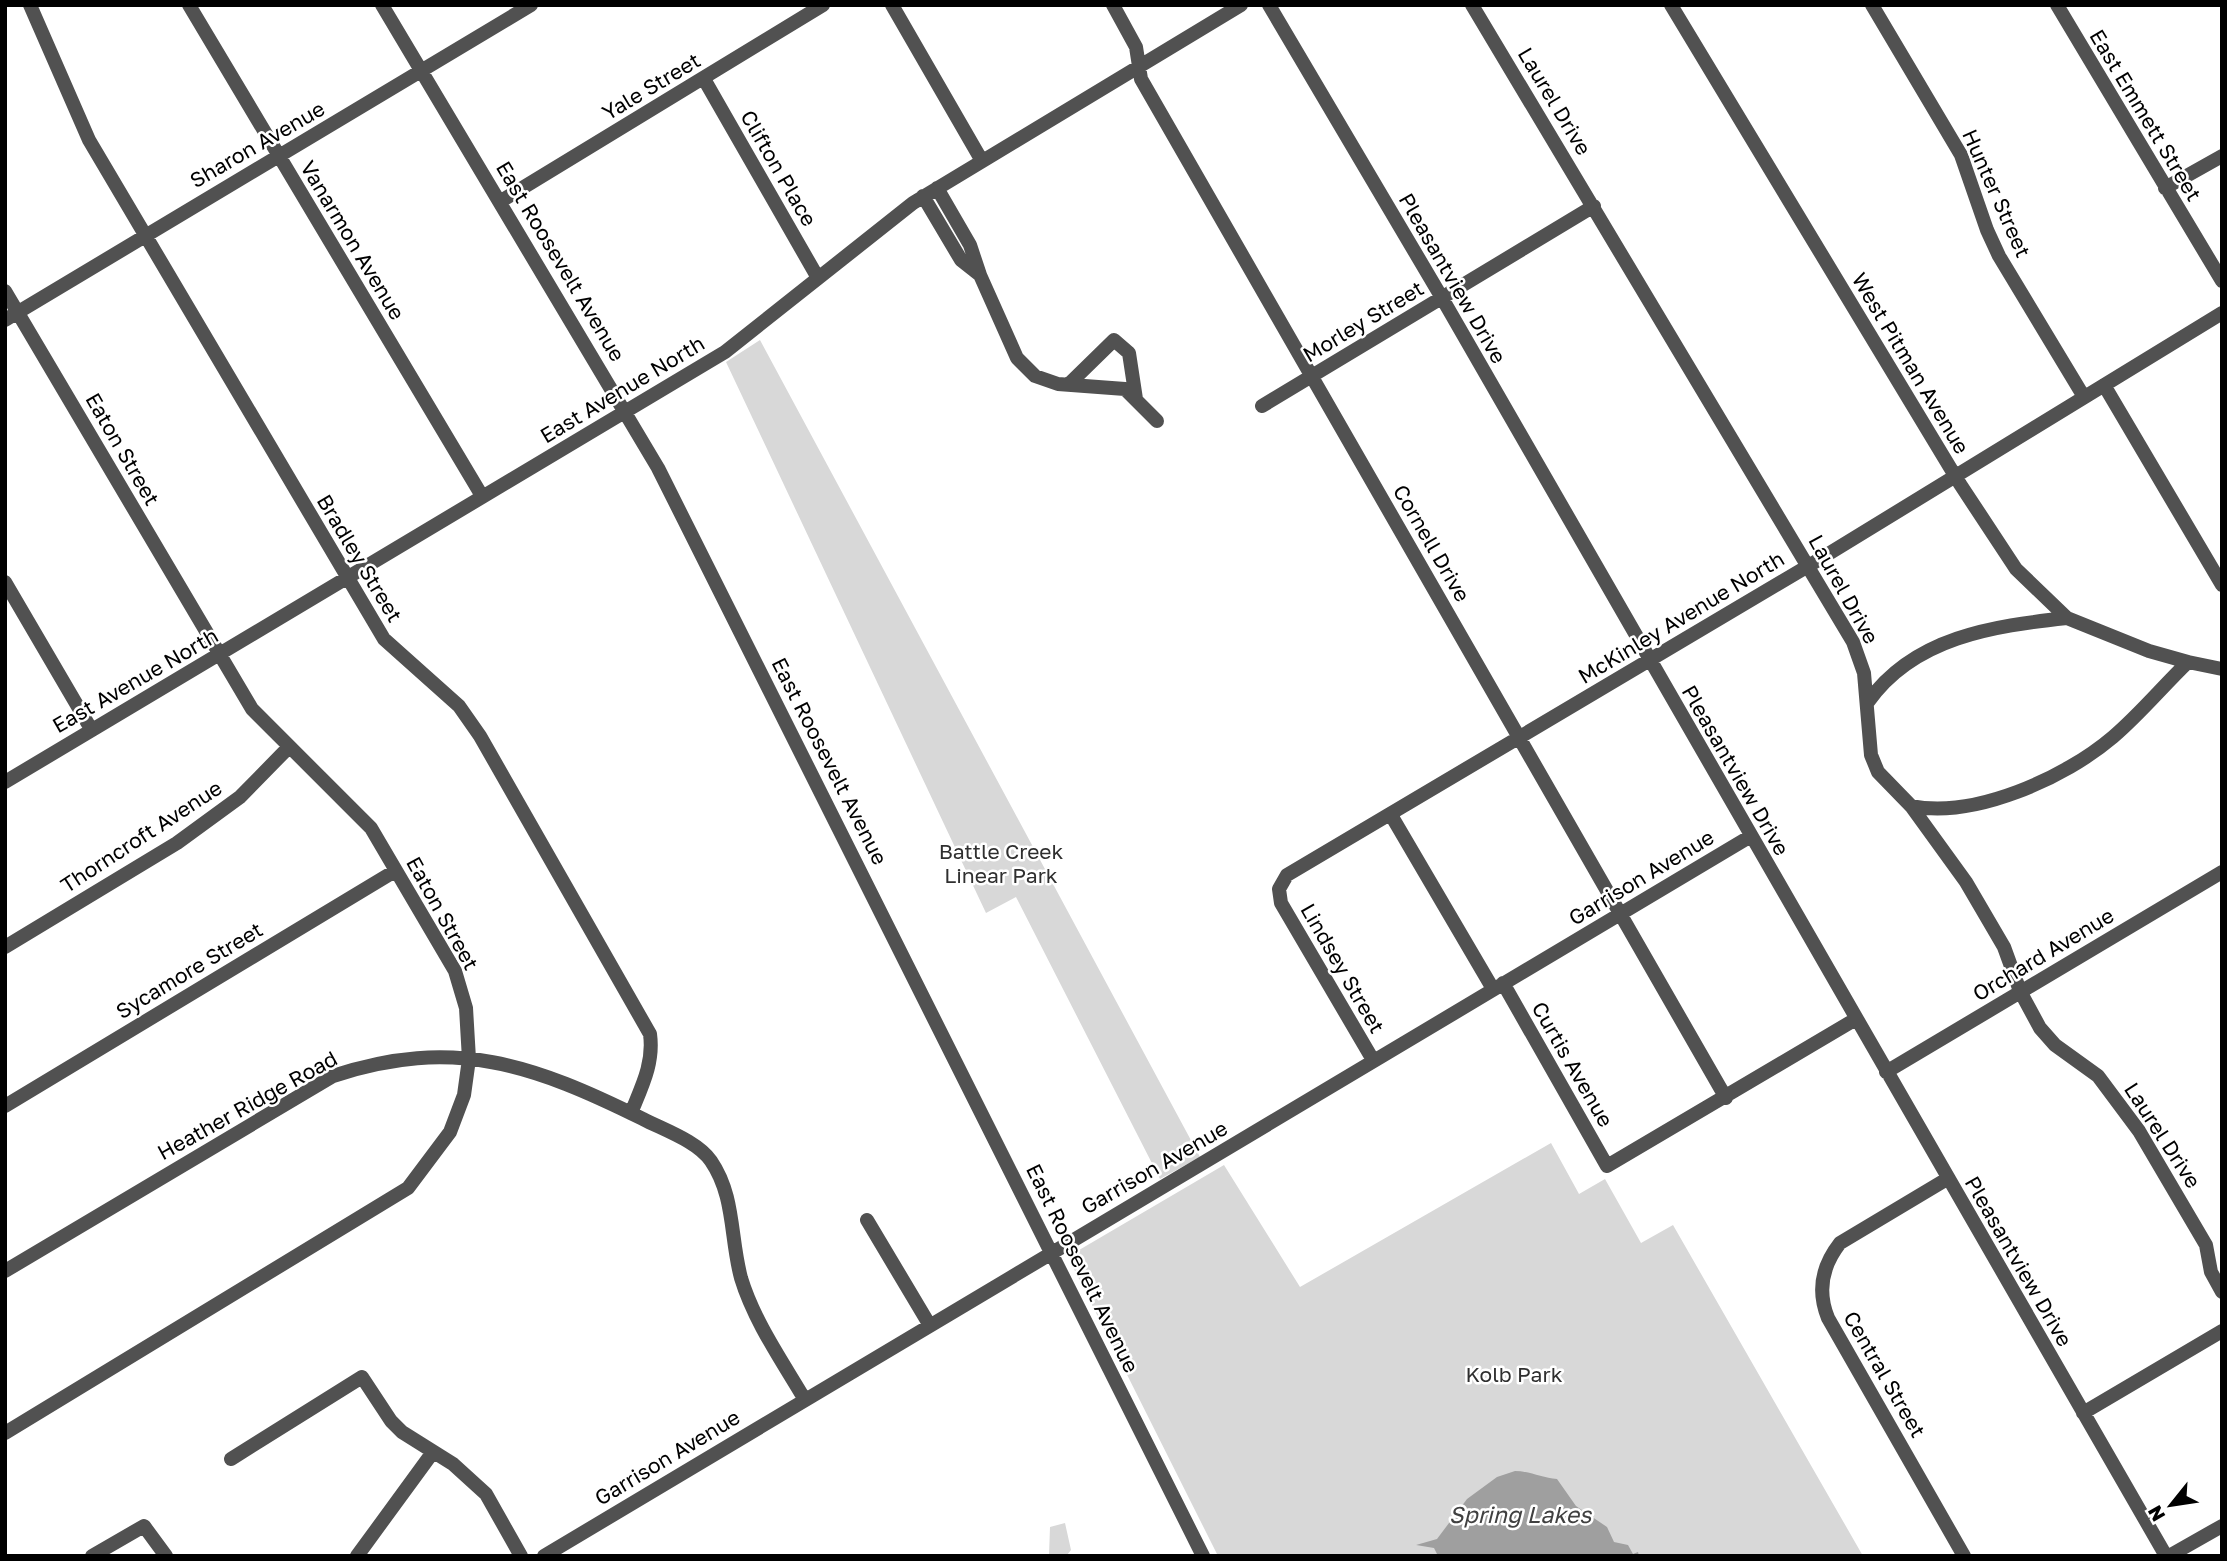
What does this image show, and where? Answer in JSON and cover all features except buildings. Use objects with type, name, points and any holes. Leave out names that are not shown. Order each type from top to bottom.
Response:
[{"type":"street","name":"Bradley Street","points":[[30,5],[89,140],[337,561],[349,575],[384,639],[459,706],[480,736],[650,1034],[652,1052],[649,1069],[631,1113]]},
{"type":"street","name":"Vanarmon Avenue","points":[[189,5],[481,496]]},
{"type":"street","name":"East Roosevelt Avenue","points":[[382,5],[626,410],[664,480],[1053,1251],[1203,1556]]},
{"type":"street","name":"Sharon Avenue","points":[[5,320],[531,5]]},
{"type":"street","name":"Yale Street","points":[[501,201],[823,5]]},
{"type":"street","points":[[892,5],[982,161]]},
{"type":"street","name":"Cornell Drive","points":[[1113,5],[1136,47],[1141,79],[1726,1098]]},
{"type":"street","name":"East Avenue North","points":[[5,782],[725,352],[923,196],[1241,5]]},
{"type":"street","name":"Pleasantview Drive","points":[[1269,5],[1441,298],[1947,1179],[2168,1556]]},
{"type":"street","name":"Laurel Drive","points":[[1472,5],[1853,642],[1864,673],[1868,702],[1867,726],[1878,772],[1911,806],[1972,893],[2004,947],[2021,991],[2040,1028],[2055,1045],[2098,1076],[2139,1131],[2206,1245],[2211,1272],[2222,1292]]},
{"type":"street","name":"West Pitman Avenue","points":[[1671,5],[1955,477],[2016,569],[2067,618],[2149,651],[2222,669]]},
{"type":"street","name":"Hunter Street","points":[[1872,5],[1961,155],[1999,256],[2084,397]]},
{"type":"street","name":"East Emmett Street","points":[[2057,5],[2222,281]]},
{"type":"street","name":"Clifton Place","points":[[704,79],[818,278]]},
{"type":"street","points":[[2165,188],[2222,156]]},
{"type":"street","points":[[937,188],[970,245],[980,275],[1017,358],[1035,376],[1069,384],[1125,389],[1157,421]]},
{"type":"street","points":[[923,196],[961,260],[980,275]]},
{"type":"street","name":"Morley Street","points":[[1262,406],[1594,206]]},
{"type":"street","name":"Eaton Street","points":[[5,291],[252,709],[371,828],[455,971],[466,1008],[469,1059],[464,1095],[450,1132],[408,1188],[5,1433]]},
{"type":"street","name":"McKinley Avenue North","points":[[1280,896],[1281,881],[1287,875],[1809,565],[2222,313]]},
{"type":"street","points":[[1069,384],[1114,340],[1129,353],[1136,399]]},
{"type":"street","points":[[2104,385],[2222,585]]},
{"type":"street","points":[[5,582],[91,729]]},
{"type":"street","points":[[1868,702],[1881,684],[1905,665],[1961,636],[1992,627],[2067,618]]},
{"type":"street","points":[[1911,806],[1931,810],[1998,798],[2064,769],[2111,739],[2189,662]]},
{"type":"street","name":"Thorncroft Avenue","points":[[5,947],[204,824],[240,797],[289,747]]},
{"type":"street","name":"Curtis Avenue","points":[[1391,815],[1607,1166],[1726,1098]]},
{"type":"street","name":"Garrison Avenue","points":[[544,1556],[1751,836]]},
{"type":"street","name":"Sycamore Street","points":[[5,1106],[395,871]]},
{"type":"street","name":"Orchard Avenue","points":[[1886,1072],[2222,872]]},
{"type":"street","name":"Lindsey Street","points":[[1280,896],[1373,1060]]},
{"type":"street","points":[[1726,1098],[1856,1019]]},
{"type":"street","name":"Heather Ridge Road","points":[[5,1271],[333,1076],[371,1063],[410,1057],[469,1059],[526,1069],[592,1092],[681,1139],[709,1158],[727,1190],[741,1276],[751,1303],[805,1400]]},
{"type":"street","name":"Central Street","points":[[1947,1179],[1840,1243],[1824,1273],[1823,1304],[1964,1556]]},
{"type":"street","points":[[867,1220],[929,1324]]},
{"type":"street","points":[[2083,1413],[2222,1331]]},
{"type":"street","points":[[231,1459],[362,1377],[391,1422],[416,1443],[453,1464],[486,1494],[521,1556]]},
{"type":"street","points":[[357,1556],[433,1452]]},
{"type":"street","points":[[92,1556],[144,1526],[166,1556]]},
{"type":"street","points":[[2168,1556],[2222,1526]]},
{"type":"green space","name":"Battle Creek Linear Park","points":[[760,340],[1200,1157],[1160,1179],[1016,897],[986,913],[726,362]]},
{"type":"green space","name":"Kolb Park","points":[[1551,1143],[1579,1194],[1605,1179],[1641,1243],[1673,1225],[1863,1556],[1218,1556],[1071,1263],[1074,1253],[1224,1165],[1300,1287]]},
{"type":"green space","points":[[1065,1523],[1071,1550],[1067,1555],[1049,1556],[1050,1527]]},
{"type":"water","name":"Spring Lakes","points":[[1515,1471],[1557,1479],[1576,1506],[1607,1527],[1614,1542],[1628,1545],[1633,1554],[1638,1552],[1639,1556],[1438,1556],[1434,1548],[1416,1545],[1437,1539],[1467,1499],[1497,1477]]}]
